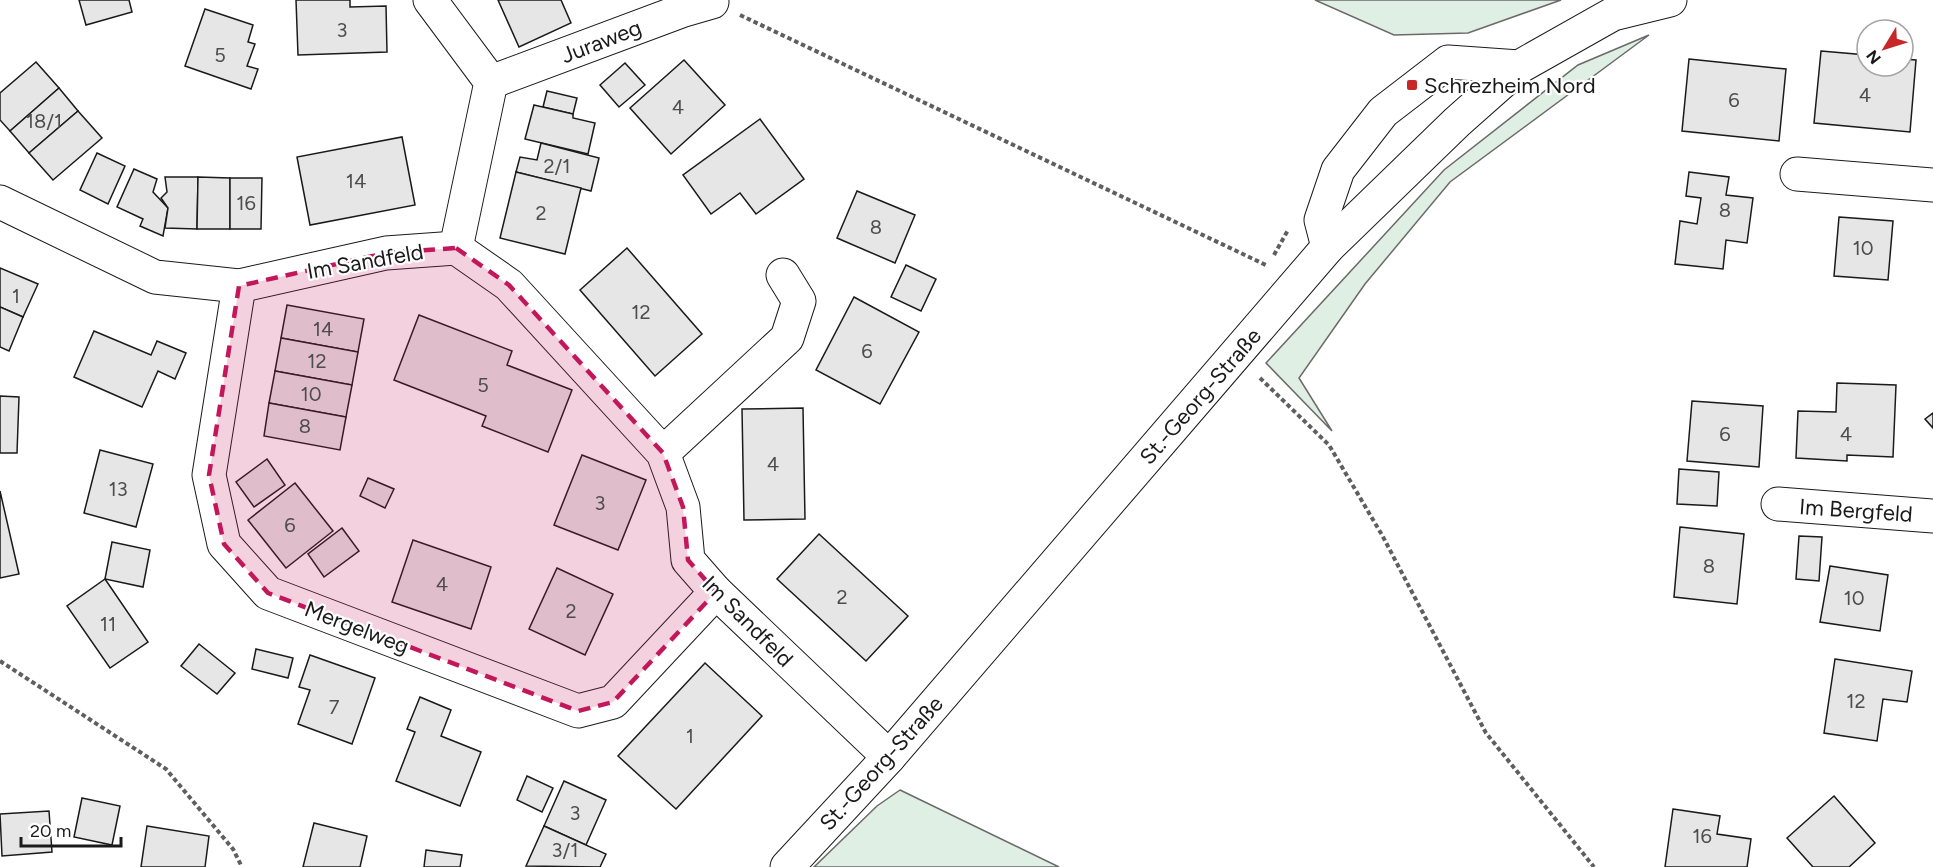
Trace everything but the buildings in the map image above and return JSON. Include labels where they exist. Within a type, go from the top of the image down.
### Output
[{"type":"street","points":[[430,0],[490,82],[456,248]]},
{"type":"street","name":"St.-Georg-Straße","points":[[787,867],[889,757],[1328,248],[1457,123],[1519,67],[1613,14],[1670,0]]},
{"type":"street","name":"Juraweg","points":[[490,82],[681,11],[712,2]]},
{"type":"street","points":[[1328,248],[1321,220],[1338,170],[1383,112],[1448,62],[1519,67]]},
{"type":"street","points":[[1797,174],[1933,185]]},
{"type":"street","name":"Im Sandfeld","points":[[0,202],[155,277],[239,286],[386,253],[456,248],[509,285],[663,453],[682,507],[688,560],[716,592],[889,757]]},
{"type":"street","points":[[663,453],[787,338],[799,301],[783,275]]},
{"type":"street","name":"Mergelweg","points":[[239,286],[209,475],[224,544],[268,593],[578,711],[613,702],[716,592]]},
{"type":"street","name":"Im Bergfeld","points":[[1778,504],[1933,516]]},
{"type":"path","points":[[712,2],[1298,281]]},
{"type":"path","points":[[1236,354],[1329,445],[1382,535],[1486,733],[1594,867]]},
{"type":"path","points":[[0,661],[166,769],[233,849],[242,867]]},
{"type":"highlighted area","points":[[456,248],[509,285],[663,453],[683,507],[688,560],[716,592],[613,702],[578,711],[268,593],[224,544],[209,475],[239,286],[386,253]]},
{"type":"green space","points":[[1315,0],[1561,0],[1468,33],[1394,35]]},
{"type":"green space","points":[[1649,35],[1450,182],[1365,284],[1299,378],[1332,431],[1266,363],[1444,170],[1578,65]]},
{"type":"green space","points":[[900,790],[1059,867],[814,867],[877,806]]},
{"type":"place","name":"Schrezheim Nord","points":[[1412,85]]}]
